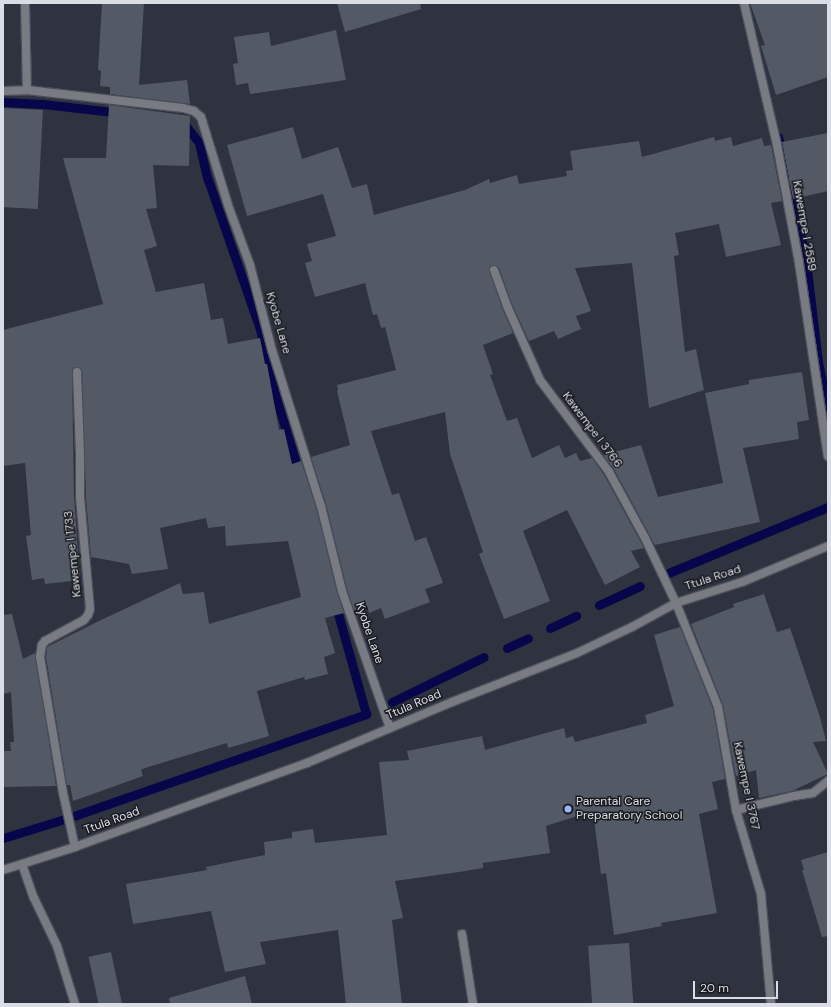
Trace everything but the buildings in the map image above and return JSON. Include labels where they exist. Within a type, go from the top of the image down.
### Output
[{"type":"street","points":[[25,3],[26,90]]},
{"type":"street","name":"Kawempe I 2589","points":[[744,3],[777,145],[800,263],[828,456]]},
{"type":"street","name":"Kyobe Lane","points":[[3,91],[26,90],[183,108],[194,111],[201,116],[228,205],[250,265],[272,350],[321,506],[342,591],[390,728]]},
{"type":"street","name":"Kawempe I 3766","points":[[494,270],[507,306],[540,380],[609,472],[645,538],[676,603]]},
{"type":"street","name":"Kawempe I 1733","points":[[75,847],[63,793],[40,656],[42,645],[45,641],[84,620],[90,609],[80,497],[80,453],[76,372]]},
{"type":"street","name":"Ttula Road","points":[[3,870],[75,847],[307,763],[577,653],[632,627],[676,603],[742,582],[828,546]]},
{"type":"street","name":"Kawempe I 3767","points":[[676,603],[718,707],[736,810],[762,894],[771,1004]]},
{"type":"street","points":[[736,810],[813,793],[828,781]]},
{"type":"street","points":[[22,864],[34,898],[58,946],[75,1004]]},
{"type":"street","points":[[462,934],[473,1004]]},
{"type":"waterway","points":[[3,102],[43,104],[121,113]]},
{"type":"waterway","points":[[182,121],[199,143],[207,177],[260,329],[274,391],[299,473]]},
{"type":"waterway","points":[[778,137],[789,173]]},
{"type":"waterway","points":[[792,187],[806,261],[818,362],[828,409]]},
{"type":"waterway","points":[[666,574],[828,507]]},
{"type":"waterway","points":[[599,605],[640,586]]},
{"type":"waterway","points":[[3,838],[68,818],[366,714],[335,603]]},
{"type":"waterway","points":[[550,628],[576,616]]},
{"type":"waterway","points":[[507,648],[528,638]]},
{"type":"waterway","points":[[392,702],[484,657]]},
{"type":"place","name":"Parental Care Preparatory School","points":[[568,809]]}]
